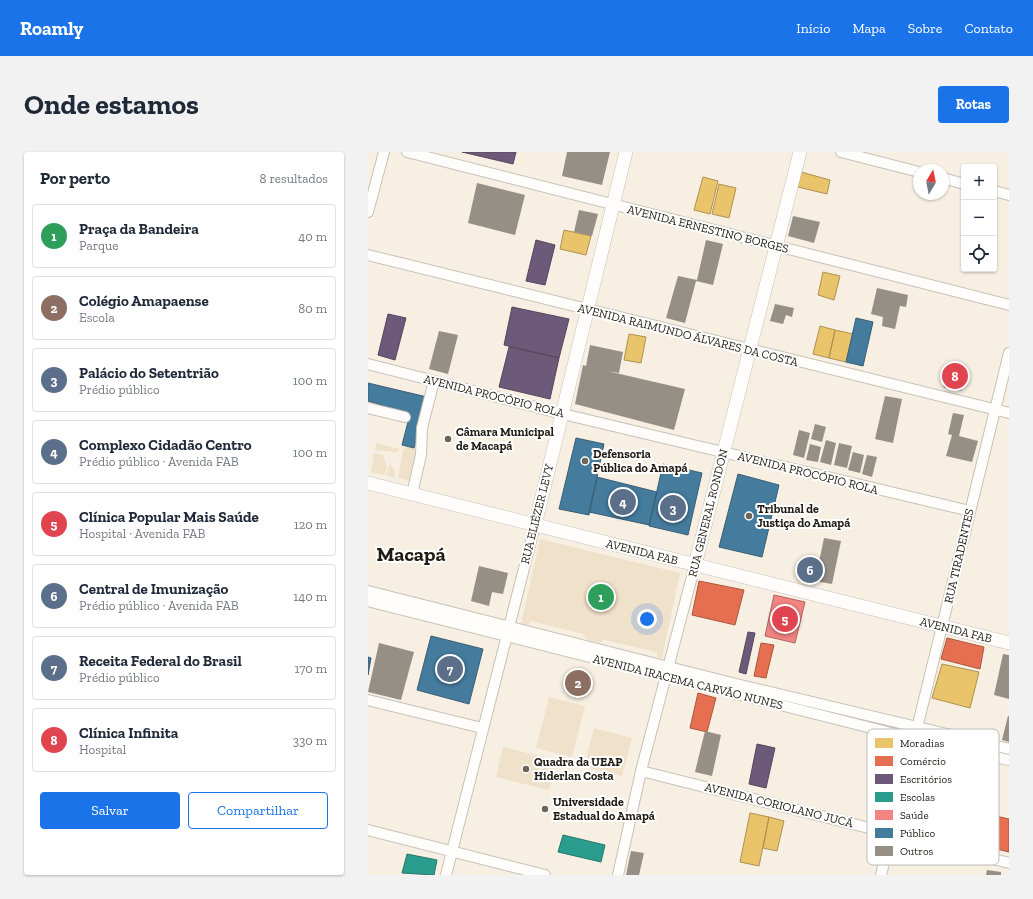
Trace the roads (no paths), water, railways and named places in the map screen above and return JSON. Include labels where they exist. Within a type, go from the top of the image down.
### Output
[{"type":"main road","name":"RUA ELIÉZER LEVY","points":[[535,525],[626,152]]},
{"type":"main road","name":"RUA GENERAL RONDON","points":[[695,565],[800,152]]},
{"type":"main road","name":"AVENIDA FAB","points":[[368,483],[1009,643]]},
{"type":"street","points":[[368,212],[384,152]]},
{"type":"street","name":"AVENIDA ERNESTINO BORGES","points":[[407,152],[1009,305]]},
{"type":"street","points":[[841,152],[913,170]]},
{"type":"street","points":[[949,180],[961,183]]},
{"type":"street","points":[[997,192],[1009,195]]},
{"type":"street","name":"AVENIDA RAIMUNDO ÁLVARES DA COSTA","points":[[368,255],[1009,413]]},
{"type":"street","name":"RUA TIRADENTES","points":[[918,727],[1009,353]]},
{"type":"street","name":"AVENIDA PROCÓPIO ROLA","points":[[368,364],[563,414],[970,512]]},
{"type":"street","points":[[412,494],[421,456],[422,428],[434,381]]},
{"type":"street","points":[[368,408],[405,417]]},
{"type":"street","name":"RUA ELIÉZER LEVY","points":[[446,875],[482,728],[535,525]]},
{"type":"street","name":"RUA GENERAL RONDON","points":[[618,875],[641,771],[695,565]]},
{"type":"street","name":"AVENIDA IRACEMA CARVÃO NUNES","points":[[368,591],[508,632]]},
{"type":"street","name":"AVENIDA IRACEMA CARVÃO NUNES","points":[[368,600],[600,654],[669,666],[735,689],[878,729]]},
{"type":"street","name":"AVENIDA IRACEMA CARVÃO NUNES","points":[[600,654],[667,676],[926,729]]},
{"type":"street","points":[[368,700],[482,728]]},
{"type":"street","name":"AVENIDA IRACEMA CARVÃO NUNES","points":[[999,747],[1009,749]]},
{"type":"street","name":"AVENIDA IRACEMA CARVÃO NUNES","points":[[999,758],[1009,760]]},
{"type":"street","name":"AVENIDA CORIOLANO JUCÁ","points":[[641,771],[867,827]]},
{"type":"street","points":[[368,830],[545,875]]},
{"type":"street","name":"AVENIDA CORIOLANO JUCÁ","points":[[999,860],[1009,863]]},
{"type":"street","name":"RUA TIRADENTES","points":[[881,875],[883,865]]},
{"type":"place","name":"Clínica Infinita","points":[[955,376]]},
{"type":"place","name":"Câmara Municipal de Macapá","points":[[448,439]]},
{"type":"place","name":"Defensoria Pública do Amapá","points":[[585,461]]},
{"type":"place","name":"Complexo Cidadão Centro","points":[[623,502]]},
{"type":"place","name":"Palácio do Setentrião","points":[[673,508]]},
{"type":"place","name":"Tribunal de Justiça do Amapá","points":[[749,516]]},
{"type":"place","name":"Central de Imunização","points":[[810,570]]},
{"type":"place","name":"Praça da Bandeira","points":[[601,597]]},
{"type":"place","name":"Clínica Popular Mais Saúde","points":[[785,619]]},
{"type":"place","name":"Receita Federal do Brasil","points":[[450,669]]},
{"type":"place","name":"Colégio Amapaense","points":[[578,683]]},
{"type":"place","name":"Quadra da UEAP Hiderlan Costa","points":[[526,769]]},
{"type":"place","name":"Universidade Estadual do Amapá","points":[[545,809]]},
{"type":"district","name":"Macapá","points":[[411,554]]}]
